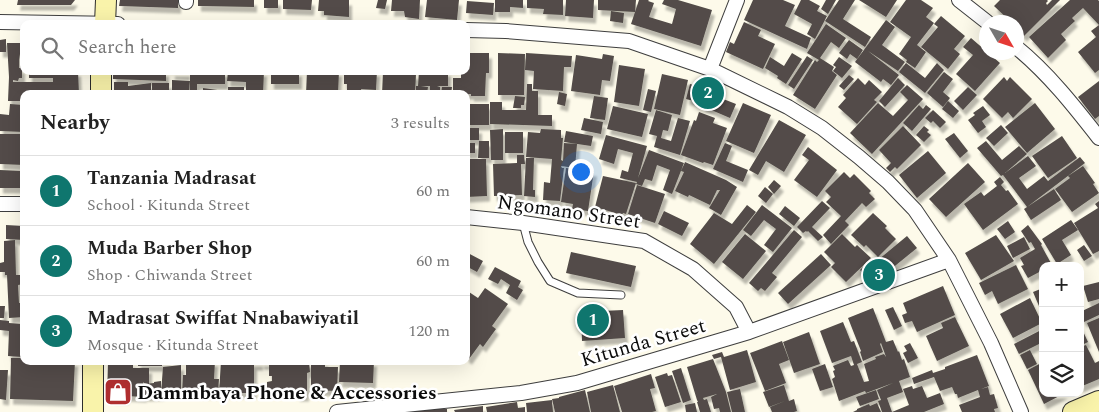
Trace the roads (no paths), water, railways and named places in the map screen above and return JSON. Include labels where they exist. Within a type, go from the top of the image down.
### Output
[{"type":"street","points":[[105,20],[106,0]]},
{"type":"street","points":[[710,69],[737,0]]},
{"type":"street","points":[[959,0],[979,16]]},
{"type":"street","points":[[0,22],[20,22]]},
{"type":"street","points":[[470,30],[506,31],[629,41],[710,69],[788,107],[822,128],[888,182],[915,210],[949,260],[991,343],[1021,412]]},
{"type":"street","points":[[1024,54],[1067,99],[1099,138]]},
{"type":"street","points":[[101,75],[101,90]]},
{"type":"street","points":[[0,204],[20,204]]},
{"type":"street","name":"Ngomano Street","points":[[470,217],[523,223],[644,242],[693,269],[736,308],[749,332]]},
{"type":"street","name":"Kitunda Street","points":[[337,412],[521,393],[577,383],[749,332],[949,260]]},
{"type":"street","points":[[93,365],[93,412]]},
{"type":"street","points":[[1073,412],[1099,401]]},
{"type":"lane","points":[[523,223],[528,242],[550,281],[578,293],[622,295]]},
{"type":"place","name":"Muda Barber Shop","points":[[708,93]]},
{"type":"place","name":"Madrasat Swiffat Nnabawiyatil","points":[[879,275]]},
{"type":"place","name":"Tanzania Madrasat","points":[[593,320]]},
{"type":"place","name":"Dammbaya Phone & Accessories","points":[[118,392]]}]
